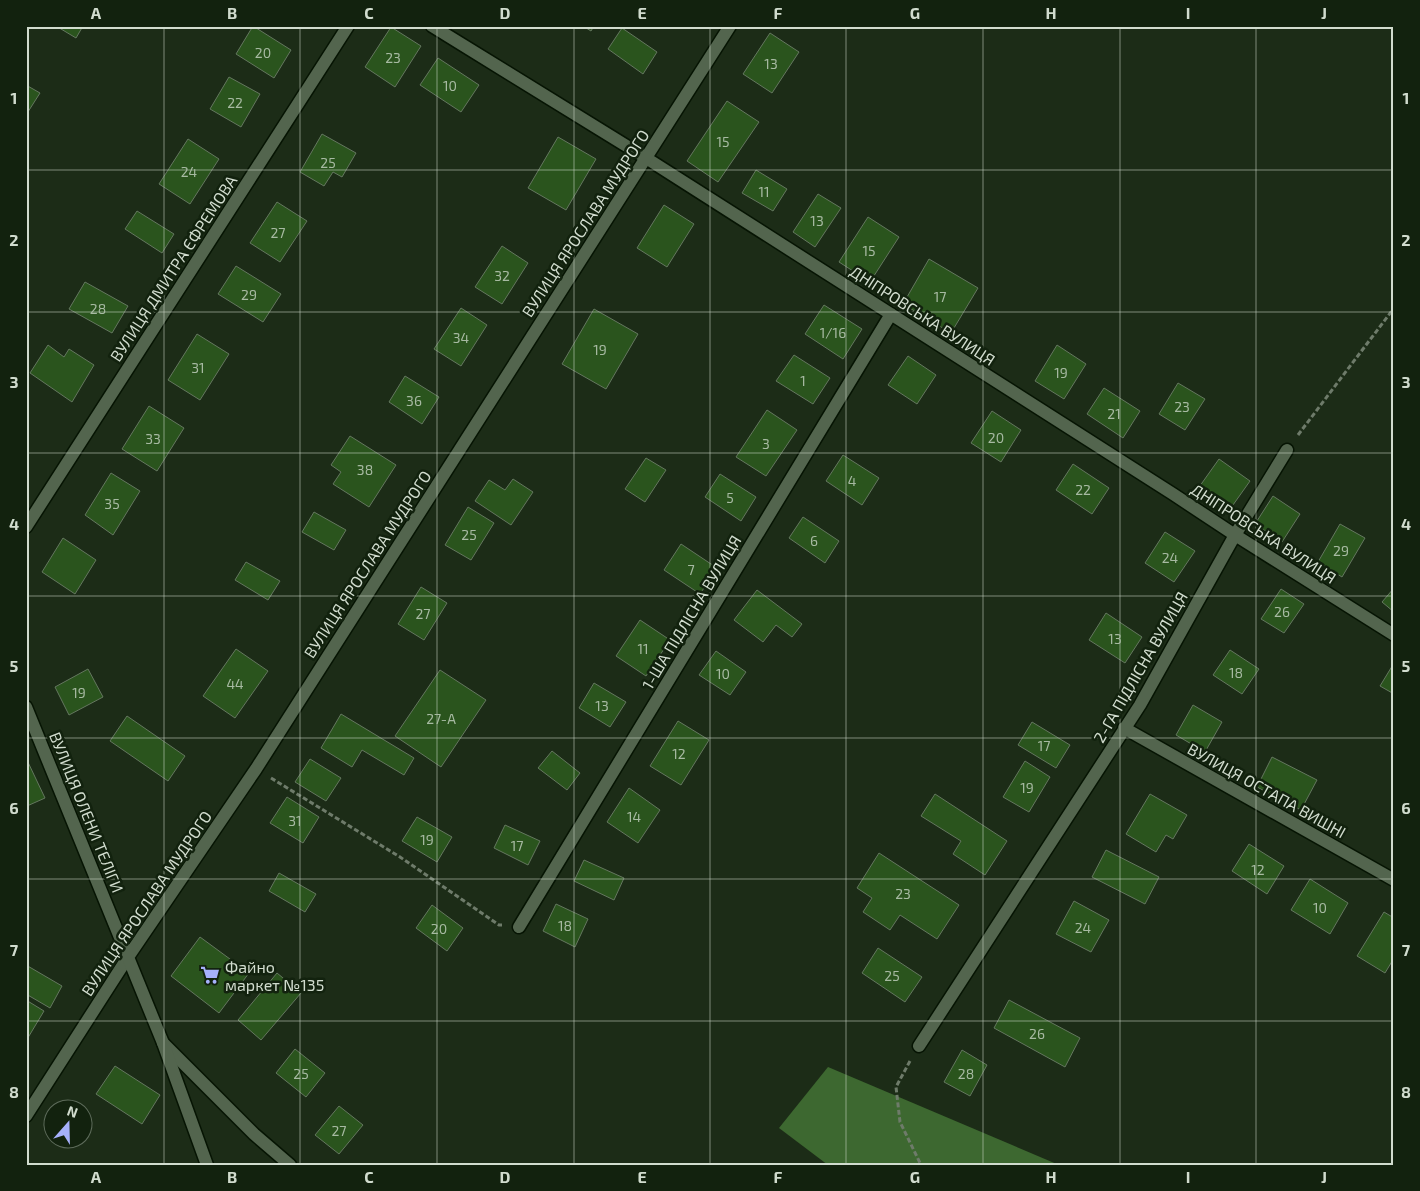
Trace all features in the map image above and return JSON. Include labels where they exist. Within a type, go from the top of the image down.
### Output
[{"type":"street","name":"ВУЛИЦЯ ДМИТРА ЄФРЕМОВА","points":[[26,527],[348,26]]},
{"type":"street","name":"ДНІПРОВСЬКА ВУЛИЦЯ","points":[[432,26],[646,158],[1394,635]]},
{"type":"street","name":"ВУЛИЦЯ ЯРОСЛАВА МУДРОГО","points":[[26,1116],[128,958],[256,769],[730,26]]},
{"type":"street","name":"1-ША ПІДЛІСНА ВУЛИЦЯ","points":[[519,927],[892,314]]},
{"type":"street","name":"2-ГА ПІДЛІСНА ВУЛИЦЯ","points":[[919,1046],[1140,705],[1235,535],[1287,450]]},
{"type":"street","name":"ВУЛИЦЯ ОЛЕНИ ТЕЛІГИ","points":[[26,707],[163,1044],[207,1165]]},
{"type":"street","name":"ВУЛИЦЯ ОСТАПА ВИШНІ","points":[[1124,728],[1394,880]]},
{"type":"street","points":[[163,1044],[254,1134],[290,1165]]},
{"type":"path","points":[[1287,450],[1394,308]]},
{"type":"path","points":[[256,769],[400,857],[498,925],[519,927]]},
{"type":"path","points":[[919,1046],[896,1087],[900,1122],[921,1165]]},
{"type":"green space","points":[[828,1067],[1059,1165],[828,1165],[779,1128]]},
{"type":"building","points":[[56,26],[83,26],[76,38]]},
{"type":"building","points":[[253,26],[291,50],[274,78],[236,54]]},
{"type":"building","points":[[583,26],[594,26],[591,31]]},
{"type":"building","points":[[391,27],[421,46],[395,87],[365,67]]},
{"type":"building","points":[[622,28],[657,52],[643,74],[608,49]]},
{"type":"building","points":[[770,33],[799,52],[772,93],[743,74]]},
{"type":"building","points":[[438,58],[479,85],[461,112],[420,85]]},
{"type":"building","points":[[229,77],[260,94],[241,127],[210,109]]},
{"type":"building","points":[[26,85],[40,93],[26,115]]},
{"type":"building","points":[[727,101],[759,122],[718,182],[687,161]]},
{"type":"building","points":[[322,134],[356,153],[342,177],[333,172],[324,186],[300,172]]},
{"type":"building","points":[[558,137],[596,159],[566,210],[528,188]]},
{"type":"building","points":[[188,139],[219,159],[190,204],[159,184]]},
{"type":"building","points":[[756,170],[787,189],[773,211],[742,193]]},
{"type":"building","points":[[818,194],[841,208],[815,247],[793,232]]},
{"type":"building","points":[[277,202],[307,221],[280,262],[250,243]]},
{"type":"building","points":[[664,205],[694,224],[667,267],[637,248]]},
{"type":"building","points":[[137,211],[174,234],[162,253],[125,229]]},
{"type":"building","points":[[868,217],[899,237],[870,282],[839,262]]},
{"type":"building","points":[[502,246],[528,263],[502,304],[475,287]]},
{"type":"building","points":[[929,259],[978,288],[951,333],[903,304]]},
{"type":"building","points":[[236,266],[281,294],[263,322],[218,294]]},
{"type":"building","points":[[85,282],[128,306],[112,333],[69,309]]},
{"type":"building","points":[[824,305],[862,329],[843,359],[805,334]]},
{"type":"building","points":[[461,308],[487,325],[461,366],[434,349]]},
{"type":"building","points":[[594,309],[638,334],[606,389],[562,364]]},
{"type":"building","points":[[197,334],[229,354],[200,400],[168,380]]},
{"type":"building","points":[[48,345],[64,357],[69,349],[94,365],[72,402],[30,373]]},
{"type":"building","points":[[1057,345],[1086,364],[1064,399],[1035,381]]},
{"type":"building","points":[[794,355],[830,378],[813,404],[776,381]]},
{"type":"building","points":[[908,356],[936,375],[917,404],[888,385]]},
{"type":"building","points":[[405,376],[439,397],[422,424],[389,402]]},
{"type":"building","points":[[1178,383],[1205,399],[1185,430],[1159,414]]},
{"type":"building","points":[[1104,388],[1140,411],[1123,438],[1087,414]]},
{"type":"building","points":[[149,406],[184,428],[157,471],[122,449]]},
{"type":"building","points":[[767,410],[797,430],[766,476],[736,457]]},
{"type":"building","points":[[992,411],[1021,430],[1001,462],[971,443]]},
{"type":"building","points":[[350,436],[396,465],[369,507],[333,484],[341,472],[331,465]]},
{"type":"building","points":[[843,455],[879,478],[862,505],[826,481]]},
{"type":"building","points":[[646,458],[666,470],[645,502],[625,489]]},
{"type":"building","points":[[1219,459],[1250,481],[1228,512],[1197,490]]},
{"type":"building","points":[[1073,464],[1109,488],[1092,514],[1056,490]]},
{"type":"building","points":[[111,473],[140,491],[113,535],[85,515]]},
{"type":"building","points":[[720,474],[756,497],[741,521],[705,497]]},
{"type":"building","points":[[513,479],[533,492],[511,525],[475,501],[489,480],[505,490]]},
{"type":"building","points":[[1273,496],[1300,514],[1282,542],[1255,524]]},
{"type":"building","points":[[468,507],[494,523],[471,560],[445,545]]},
{"type":"building","points":[[314,512],[346,530],[334,550],[302,532]]},
{"type":"building","points":[[803,517],[839,541],[825,563],[789,538]]},
{"type":"building","points":[[1340,524],[1365,538],[1342,577],[1318,562]]},
{"type":"building","points":[[1165,532],[1195,551],[1174,582],[1145,563]]},
{"type":"building","points":[[63,538],[96,560],[75,594],[42,572]]},
{"type":"building","points":[[681,544],[717,568],[700,594],[664,570]]},
{"type":"building","points":[[246,562],[280,581],[268,600],[235,580]]},
{"type":"building","points":[[421,587],[447,603],[424,640],[398,624]]},
{"type":"building","points":[[1394,588],[1394,612],[1382,602]]},
{"type":"building","points":[[1281,589],[1304,604],[1284,633],[1261,619]]},
{"type":"building","points":[[757,590],[802,624],[792,637],[776,625],[763,642],[734,620]]},
{"type":"building","points":[[1106,613],[1142,637],[1125,663],[1089,640]]},
{"type":"building","points":[[640,620],[670,640],[646,676],[616,656]]},
{"type":"building","points":[[236,649],[268,671],[235,718],[203,696]]},
{"type":"building","points":[[1230,650],[1259,669],[1242,694],[1213,675]]},
{"type":"building","points":[[716,651],[746,672],[730,695],[699,675]]},
{"type":"building","points":[[1394,663],[1394,694],[1380,686]]},
{"type":"building","points":[[88,669],[103,697],[69,715],[55,687]]},
{"type":"building","points":[[440,670],[486,700],[441,767],[395,736]]},
{"type":"building","points":[[594,683],[626,702],[610,727],[579,708]]},
{"type":"building","points":[[1193,705],[1222,722],[1205,752],[1176,735]]},
{"type":"building","points":[[341,714],[414,758],[404,775],[362,750],[352,767],[321,748]]},
{"type":"building","points":[[127,716],[185,756],[168,781],[110,741]]},
{"type":"building","points":[[678,721],[709,740],[681,785],[650,766]]},
{"type":"building","points":[[1032,722],[1070,745],[1056,768],[1018,745]]},
{"type":"building","points":[[552,751],[580,773],[567,790],[538,768]]},
{"type":"building","points":[[1272,757],[1317,780],[1301,810],[1257,787]]},
{"type":"building","points":[[26,758],[45,798],[27,806],[26,806]]},
{"type":"building","points":[[310,759],[341,778],[326,801],[295,782]]},
{"type":"building","points":[[1025,761],[1050,777],[1029,812],[1003,797]]},
{"type":"building","points":[[629,788],[660,810],[638,843],[607,822]]},
{"type":"building","points":[[935,794],[1007,841],[985,875],[953,854],[961,841],[921,816]]},
{"type":"building","points":[[1150,794],[1187,815],[1173,839],[1166,835],[1156,852],[1126,834]]},
{"type":"building","points":[[287,797],[319,817],[303,843],[270,823]]},
{"type":"building","points":[[417,817],[452,837],[437,862],[402,841]]},
{"type":"building","points":[[505,825],[540,841],[528,865],[494,848]]},
{"type":"building","points":[[1249,844],[1284,866],[1267,894],[1232,871]]},
{"type":"building","points":[[1106,850],[1159,877],[1145,904],[1092,877]]},
{"type":"building","points":[[879,853],[959,905],[937,939],[900,915],[890,930],[863,912],[872,898],[857,888]]},
{"type":"building","points":[[584,860],[624,878],[614,900],[574,881]]},
{"type":"building","points":[[279,873],[316,894],[305,912],[269,891]]},
{"type":"building","points":[[1310,879],[1348,903],[1330,934],[1291,910]]},
{"type":"building","points":[[1074,901],[1109,920],[1091,952],[1056,934]]},
{"type":"building","points":[[556,904],[588,919],[575,947],[543,931]]},
{"type":"building","points":[[432,905],[463,928],[447,951],[416,928]]},
{"type":"building","points":[[1384,912],[1394,918],[1394,958],[1385,973],[1357,956]]},
{"type":"building","name":"Файно маркет №135","points":[[200,937],[249,973],[219,1013],[171,976]]},
{"type":"building","points":[[878,948],[922,977],[905,1002],[862,973]]},
{"type":"building","points":[[26,965],[62,986],[50,1008],[26,994]]},
{"type":"building","points":[[277,973],[301,993],[261,1040],[238,1020]]},
{"type":"building","points":[[26,1000],[44,1011],[26,1041]]},
{"type":"building","points":[[1009,1000],[1080,1038],[1065,1067],[994,1028]]},
{"type":"building","points":[[295,1049],[325,1073],[306,1097],[276,1073]]},
{"type":"building","points":[[962,1050],[987,1065],[970,1096],[944,1082]]},
{"type":"building","points":[[115,1066],[160,1095],[142,1124],[96,1094]]},
{"type":"building","points":[[339,1106],[363,1125],[339,1154],[315,1135]]},
{"type":"place","name":"Файно маркет №135","points":[[210,975]]}]
